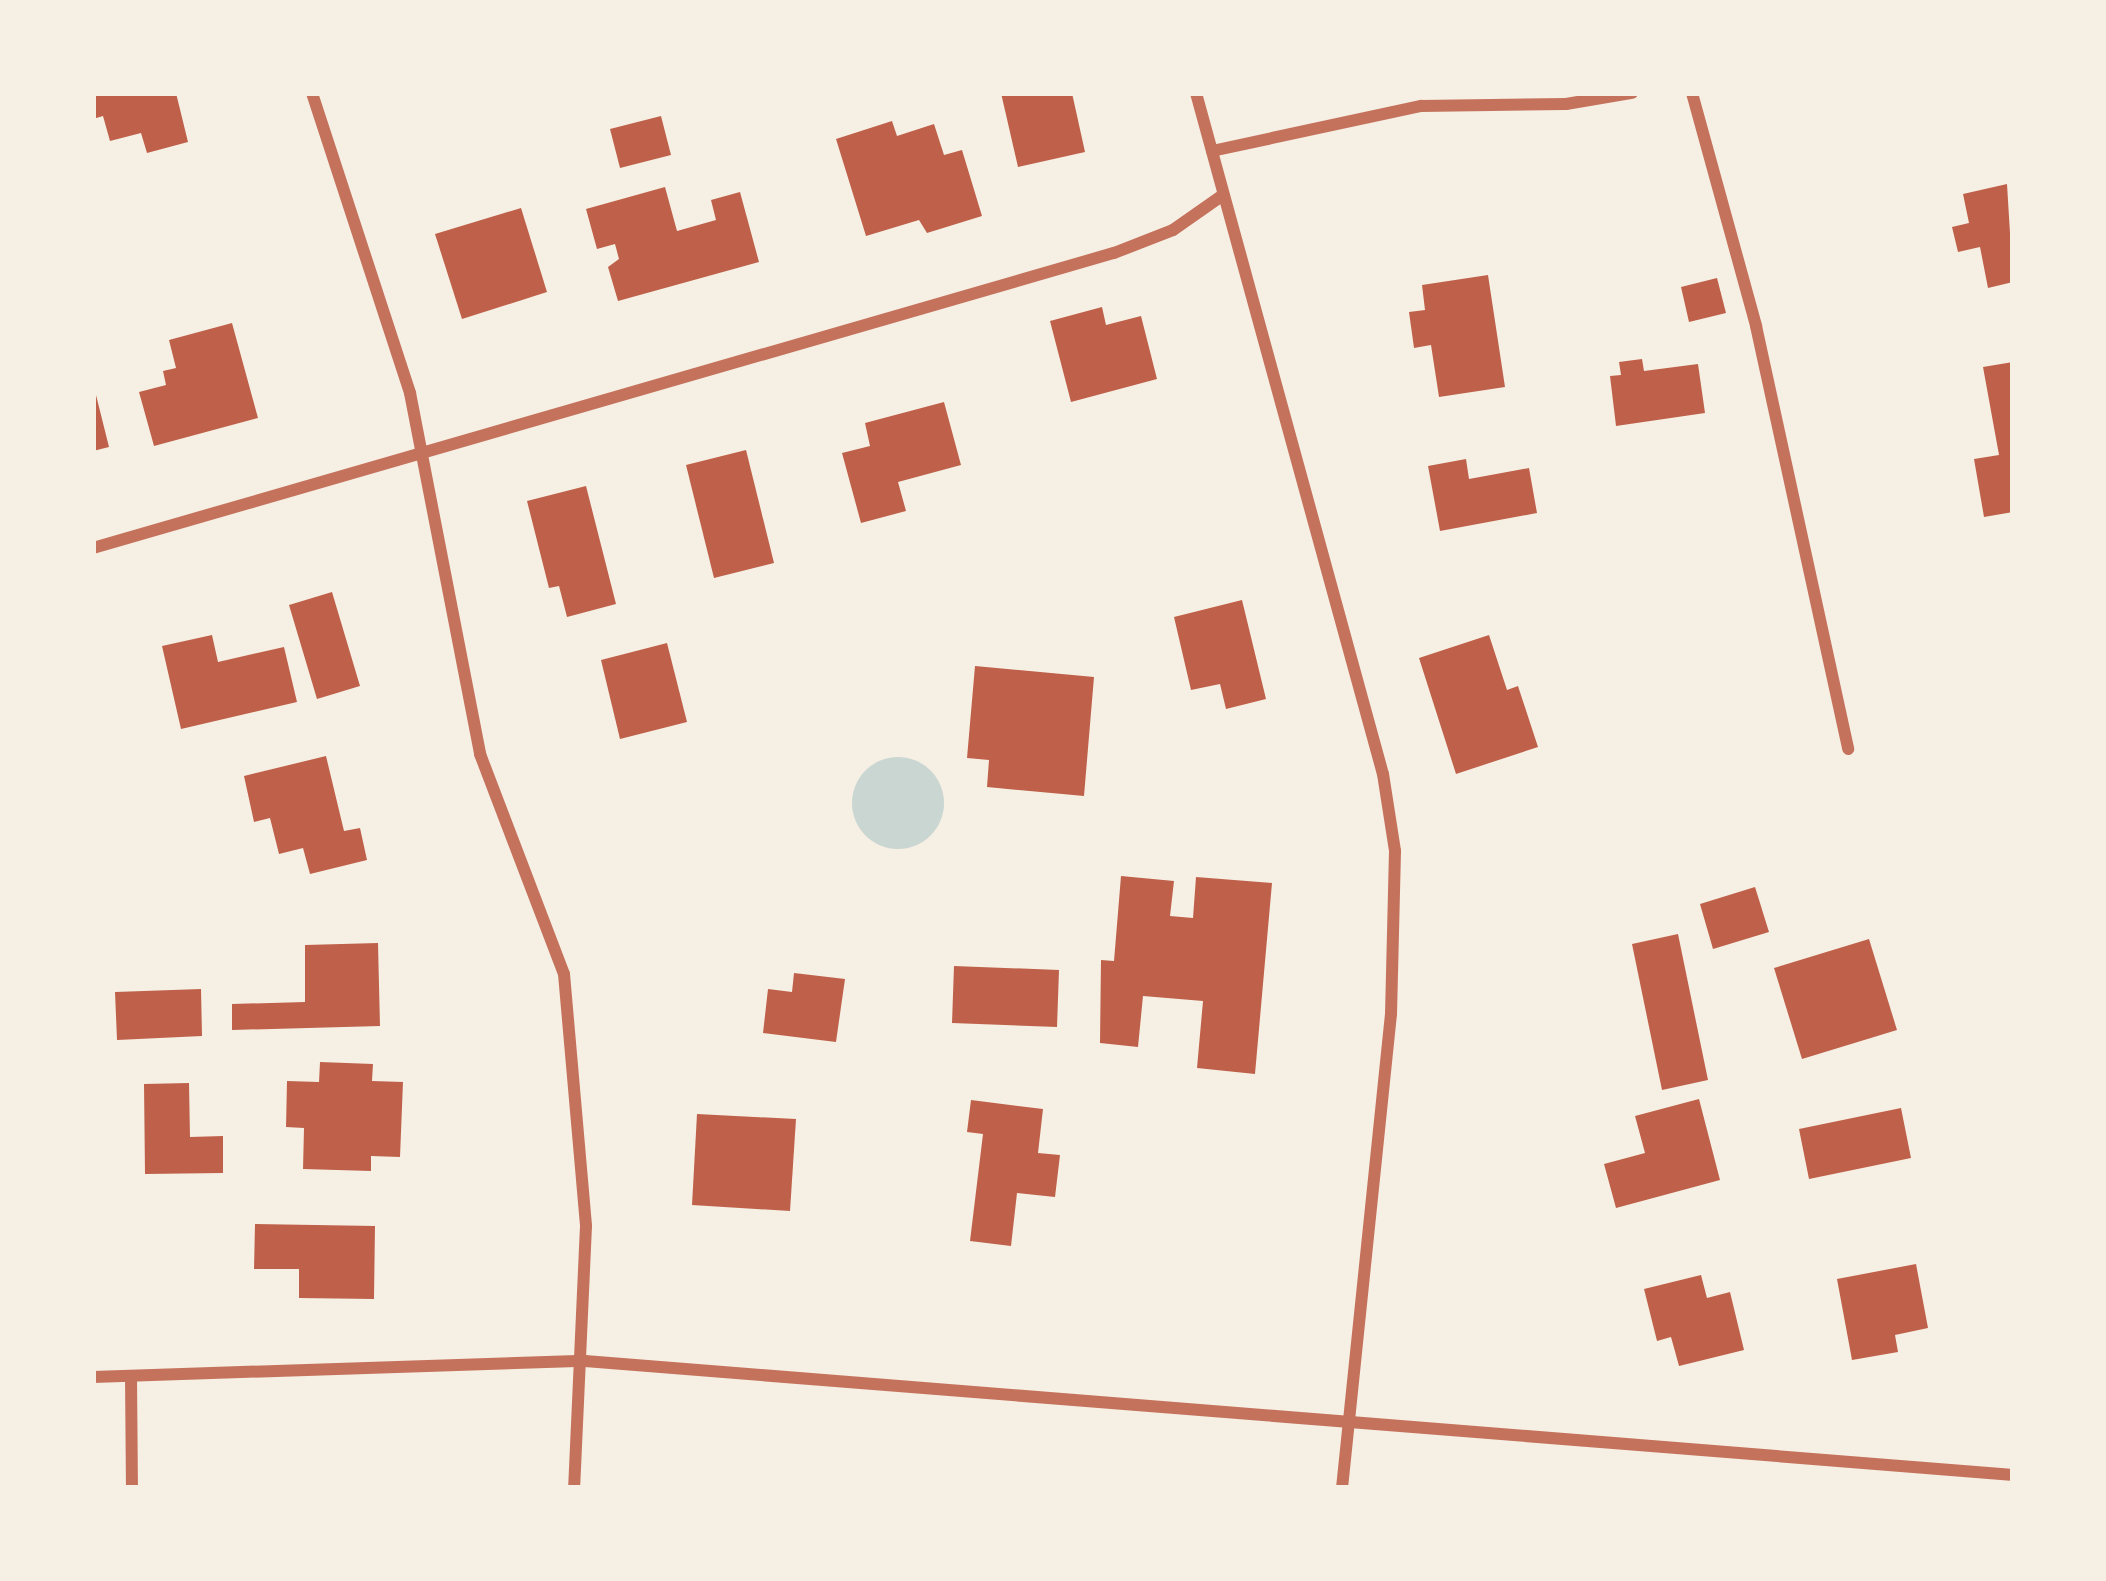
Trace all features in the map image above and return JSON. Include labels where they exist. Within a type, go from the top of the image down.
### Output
[{"type":"street","points":[[312,93],[410,393],[480,754],[564,974],[586,1226],[585,1361],[574,1488]]},
{"type":"street","points":[[1196,93],[1383,774],[1395,851],[1391,1014],[1342,1488]]},
{"type":"street","points":[[1212,151],[1421,106],[1566,104],[1632,93]]},
{"type":"street","points":[[1692,93],[1756,326],[1848,748]]},
{"type":"street","points":[[93,548],[423,457],[1114,253],[1173,230],[1223,195]]},
{"type":"street","points":[[93,1377],[585,1361],[2013,1475]]},
{"type":"street","points":[[131,1377],[132,1488]]},
{"type":"shaded area","points":[[898,757],[930,771],[944,803],[930,835],[898,849],[866,835],[852,803],[866,771]]},
{"type":"building","points":[[93,93],[176,93],[188,142],[147,153],[141,133],[110,141],[103,116],[93,119]]},
{"type":"building","points":[[1001,93],[1072,93],[1085,152],[1018,167]]},
{"type":"building","points":[[661,116],[671,155],[620,168],[610,129]]},
{"type":"building","points":[[892,121],[897,136],[934,124],[944,155],[962,150],[982,216],[927,233],[919,220],[866,236],[836,139]]},
{"type":"building","points":[[2007,184],[2013,282],[1988,288],[1980,247],[1958,252],[1952,227],[1969,223],[1963,194]]},
{"type":"building","points":[[665,187],[677,231],[716,220],[711,200],[740,192],[759,262],[618,301],[608,267],[619,259],[615,244],[597,249],[586,209]]},
{"type":"building","points":[[521,208],[547,292],[462,319],[435,234]]},
{"type":"building","points":[[1488,275],[1505,387],[1439,397],[1431,345],[1414,348],[1409,312],[1425,310],[1422,285]]},
{"type":"building","points":[[1717,278],[1726,313],[1689,322],[1681,287]]},
{"type":"building","points":[[1102,307],[1106,325],[1141,316],[1157,379],[1071,402],[1050,321]]},
{"type":"building","points":[[232,323],[258,418],[154,446],[139,392],[166,385],[163,371],[176,368],[169,340]]},
{"type":"building","points":[[1642,359],[1644,371],[1698,364],[1705,413],[1616,426],[1610,376],[1621,375],[1619,362]]},
{"type":"building","points":[[2013,362],[2013,512],[1984,517],[1974,459],[1999,455],[1983,367]]},
{"type":"building","points":[[93,383],[109,447],[93,451]]},
{"type":"building","points":[[944,402],[961,465],[898,482],[906,511],[861,523],[842,453],[870,446],[865,423]]},
{"type":"building","points":[[746,450],[774,563],[714,578],[686,465]]},
{"type":"building","points":[[1466,459],[1469,479],[1529,468],[1537,513],[1440,531],[1428,466]]},
{"type":"building","points":[[586,486],[616,604],[567,617],[559,586],[549,588],[527,501]]},
{"type":"building","points":[[332,592],[360,686],[317,699],[289,605]]},
{"type":"building","points":[[1242,600],[1266,699],[1226,709],[1220,684],[1191,690],[1174,617]]},
{"type":"building","points":[[212,635],[218,662],[284,647],[297,702],[181,729],[162,646]]},
{"type":"building","points":[[1489,635],[1507,690],[1518,686],[1538,747],[1456,774],[1419,658]]},
{"type":"building","points":[[667,643],[687,722],[620,739],[601,660]]},
{"type":"building","points":[[975,666],[1094,677],[1084,796],[987,787],[989,760],[967,758]]},
{"type":"building","points":[[326,756],[344,831],[360,828],[367,860],[310,874],[303,848],[279,854],[270,818],[254,822],[244,776]]},
{"type":"building","points":[[1121,876],[1174,881],[1170,916],[1193,918],[1196,877],[1272,883],[1255,1074],[1197,1068],[1203,1001],[1143,996],[1138,1047],[1100,1043],[1101,960],[1114,961]]},
{"type":"building","points":[[1755,887],[1769,932],[1713,949],[1700,904]]},
{"type":"building","points":[[1678,934],[1708,1080],[1662,1090],[1632,944]]},
{"type":"building","points":[[1869,939],[1897,1030],[1802,1059],[1774,968]]},
{"type":"building","points":[[378,943],[380,1026],[232,1030],[232,1004],[305,1002],[305,945]]},
{"type":"building","points":[[954,966],[1059,970],[1057,1027],[952,1023]]},
{"type":"building","points":[[794,973],[845,979],[836,1042],[763,1033],[768,989],[792,992]]},
{"type":"building","points":[[201,989],[202,1036],[117,1040],[115,992]]},
{"type":"building","points":[[320,1062],[373,1064],[372,1081],[403,1082],[400,1157],[371,1156],[371,1171],[303,1169],[304,1128],[286,1127],[287,1081],[319,1082]]},
{"type":"building","points":[[189,1083],[190,1137],[223,1136],[223,1173],[145,1174],[144,1084]]},
{"type":"building","points":[[1699,1099],[1720,1180],[1616,1208],[1604,1164],[1645,1153],[1635,1116]]},
{"type":"building","points":[[971,1100],[1043,1109],[1038,1153],[1060,1155],[1055,1197],[1017,1193],[1011,1246],[970,1241],[983,1134],[967,1132]]},
{"type":"building","points":[[1901,1108],[1911,1158],[1809,1179],[1799,1129]]},
{"type":"building","points":[[697,1114],[796,1119],[790,1211],[692,1205]]},
{"type":"building","points":[[255,1224],[375,1226],[374,1299],[299,1298],[299,1269],[254,1269]]},
{"type":"building","points":[[1916,1264],[1928,1328],[1895,1335],[1898,1352],[1852,1360],[1837,1279]]},
{"type":"building","points":[[1701,1275],[1707,1298],[1730,1292],[1744,1350],[1679,1366],[1671,1337],[1657,1341],[1644,1289]]}]
